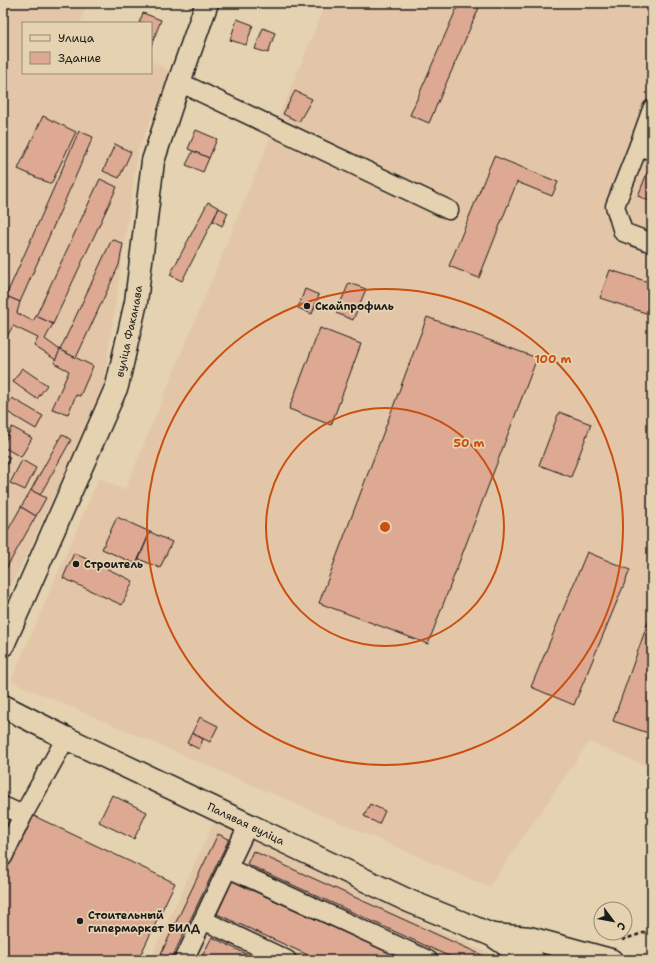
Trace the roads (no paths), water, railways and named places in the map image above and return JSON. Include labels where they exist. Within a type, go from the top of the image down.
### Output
[{"type":"main road","name":"вуліца Факанава","points":[[3,645],[117,386],[136,302],[153,161],[207,3]]},
{"type":"main road","name":"Палявая вуліца","points":[[3,706],[66,738],[409,901],[492,935],[524,957],[533,960]]},
{"type":"main road","name":"Палявая вуліца","points":[[492,935],[530,938],[611,960]]},
{"type":"lane","points":[[179,82],[450,210]]},
{"type":"lane","points":[[652,109],[645,148],[615,206],[623,232],[652,243]]},
{"type":"lane","points":[[3,857],[23,815],[66,738]]},
{"type":"lane","points":[[3,806],[23,815]]},
{"type":"lane","points":[[184,960],[248,825]]},
{"type":"lane","points":[[228,868],[428,960]]},
{"type":"lane","points":[[203,920],[287,960]]},
{"type":"place","name":"Скайпрофиль","points":[[307,306]]},
{"type":"place","name":"Строитель","points":[[76,564]]},
{"type":"place","name":"Стоительный гипермаркет БИЛД","points":[[80,921]]}]
